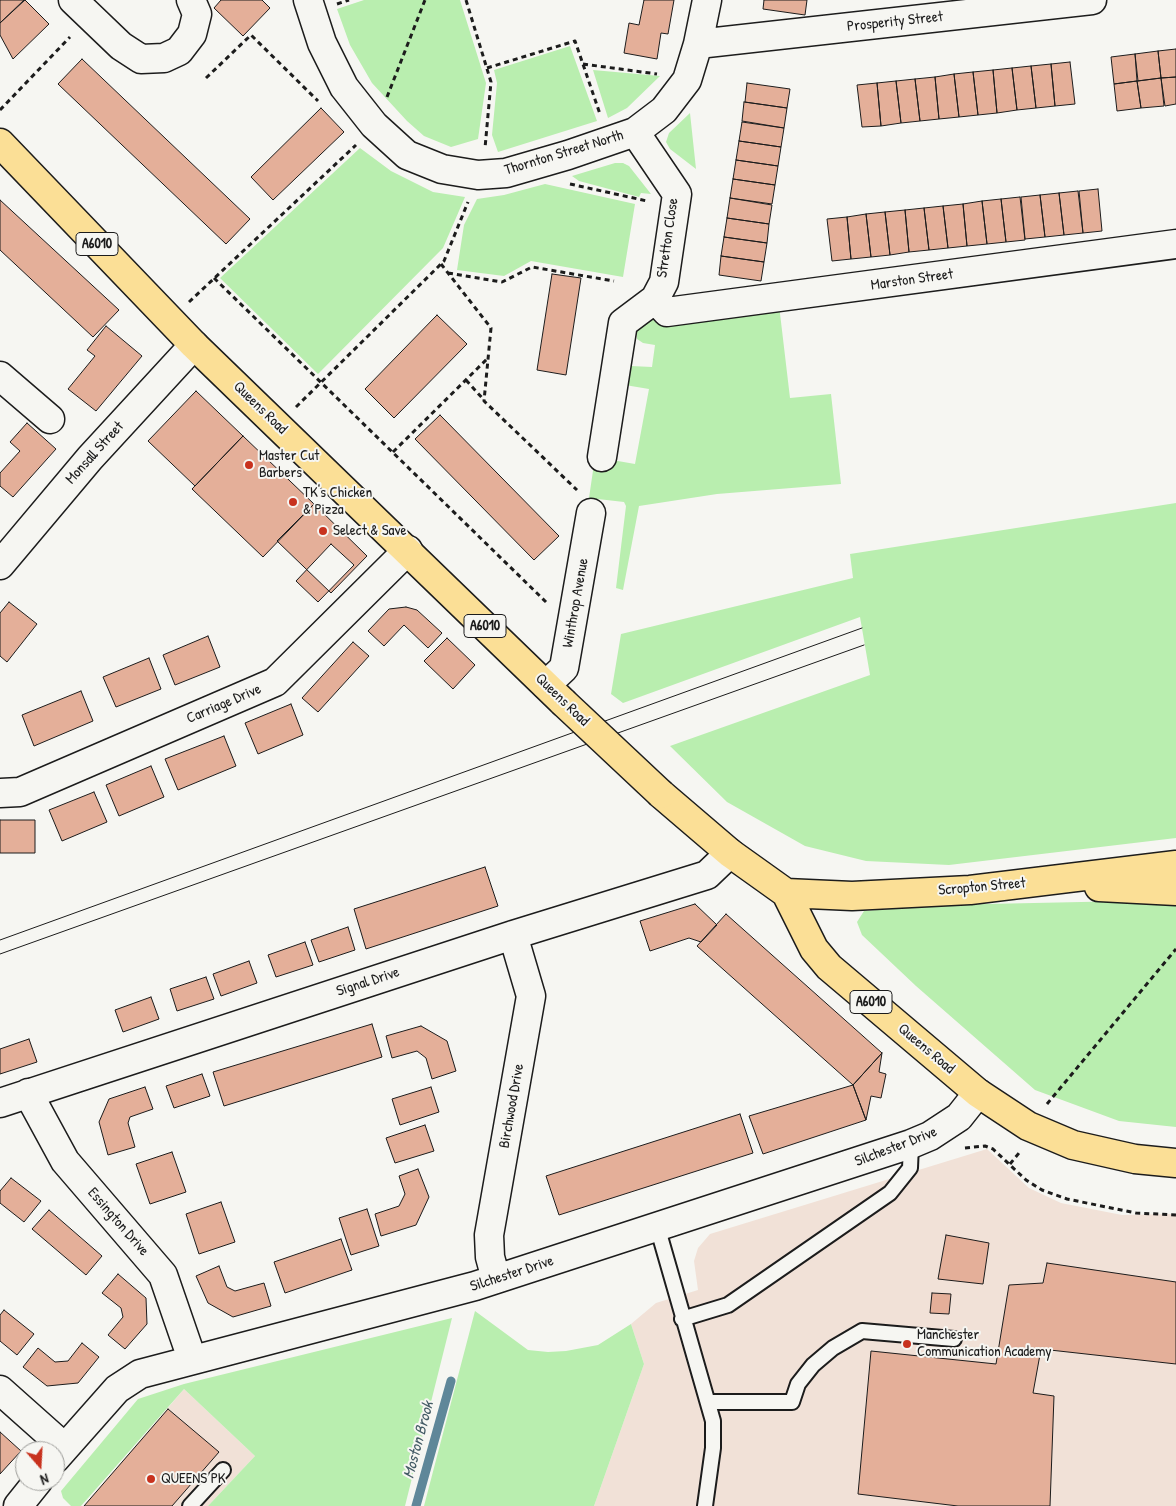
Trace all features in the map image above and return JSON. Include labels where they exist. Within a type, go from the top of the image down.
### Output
[{"type":"highway","name":"Queens Road","points":[[0,143],[194,345],[278,424],[554,693],[661,794],[730,853],[786,893],[814,949],[829,967],[978,1093],[1028,1126],[1073,1145],[1135,1159],[1176,1163]]},
{"type":"highway","name":"Scropton Street","points":[[786,893],[852,896],[970,890],[1176,865]]},
{"type":"highway","points":[[1028,883],[1176,891]]},
{"type":"street","points":[[81,8],[121,46],[141,59],[164,58],[179,51],[192,34],[197,14],[191,0]]},
{"type":"street","name":"Thornton Street North","points":[[308,0],[322,43],[344,88],[374,125],[407,155],[442,169],[481,165],[506,173],[568,155],[634,132],[664,110],[687,80],[698,44],[707,0]]},
{"type":"street","name":"Prosperity Street","points":[[698,44],[1092,0]]},
{"type":"street","name":"Stretton Close","points":[[602,457],[623,323],[655,299],[664,282],[677,194],[634,132]]},
{"type":"street","name":"Marston Street","points":[[655,299],[667,312],[1176,244]]},
{"type":"street","name":"Monsall Street","points":[[0,565],[90,458],[194,345]]},
{"type":"street","points":[[0,376],[50,419]]},
{"type":"street","name":"Winthrop Avenue","points":[[554,693],[564,668],[587,504]]},
{"type":"street","name":"Carriage Drive","points":[[0,793],[20,792],[275,682],[408,550]]},
{"type":"street","name":"Signal Drive","points":[[0,1102],[513,935],[707,875],[730,853]]},
{"type":"street","name":"Birchwood Drive","points":[[496,1279],[490,1257],[489,1235],[531,996],[513,935]]},
{"type":"street","name":"Silchester Drive","points":[[65,1447],[117,1389],[140,1374],[496,1279],[911,1144],[941,1130],[959,1117],[978,1093]]},
{"type":"street","name":"Essington Drive","points":[[28,1094],[65,1161],[163,1275],[192,1360]]},
{"type":"street","points":[[0,1390],[49,1441]]},
{"type":"lane","points":[[682,1320],[728,1305],[890,1193],[910,1168],[911,1144]]},
{"type":"lane","points":[[657,1226],[682,1320],[713,1422],[713,1448],[705,1506]]},
{"type":"lane","points":[[708,1402],[792,1402],[798,1384],[813,1365],[833,1348],[862,1332],[954,1339]]},
{"type":"lane","points":[[190,1506],[223,1470]]},
{"type":"path","points":[[384,106],[425,0]]},
{"type":"path","points":[[278,424],[444,261],[481,165],[491,82],[466,0]]},
{"type":"path","points":[[0,110],[81,8]]},
{"type":"path","points":[[206,78],[251,35],[324,106]]},
{"type":"path","points":[[487,68],[575,41],[601,116]]},
{"type":"path","points":[[583,64],[660,74]]},
{"type":"path","points":[[189,302],[362,141]]},
{"type":"path","points":[[561,182],[648,201]]},
{"type":"path","points":[[441,264],[491,328],[484,401]]},
{"type":"path","points":[[448,272],[502,282],[532,266],[614,281]]},
{"type":"path","points":[[214,278],[547,603]]},
{"type":"path","points":[[393,453],[488,357]]},
{"type":"path","points":[[466,380],[484,401],[587,504]]},
{"type":"path","points":[[1041,1112],[1176,949]]},
{"type":"path","points":[[941,1130],[953,1149],[985,1146],[993,1149],[1026,1180],[1042,1190],[1067,1198],[1136,1213],[1176,1215]]},
{"type":"shaded area","name":"Manchester Communication Academy","points":[[987,1149],[1029,1188],[1061,1203],[1122,1215],[1176,1214],[1176,1506],[594,1506],[644,1364],[631,1324],[656,1303],[698,1290],[694,1261],[698,1248],[710,1234]]},
{"type":"shaded area","name":"QUEENS PK","points":[[184,1389],[255,1456],[208,1506],[84,1506]]},
{"type":"green space","points":[[364,0],[460,0],[486,83],[478,139],[451,147],[424,136],[407,121],[372,83],[350,45],[337,9]]},
{"type":"green space","points":[[570,46],[597,121],[498,152],[492,135],[497,83],[494,70]]},
{"type":"green space","points":[[593,70],[660,76],[627,108],[608,118]]},
{"type":"green space","points":[[690,113],[696,169],[670,149],[666,142],[669,133]]},
{"type":"green space","points":[[360,148],[391,171],[433,192],[465,197],[443,248],[318,374],[220,278]]},
{"type":"green space","points":[[615,163],[623,163],[629,166],[651,194],[641,193],[639,197],[579,181],[572,176]]},
{"type":"green space","points":[[545,184],[635,204],[623,277],[531,261],[504,276],[457,270],[464,225],[477,199],[504,195]]},
{"type":"green space","points":[[779,305],[790,398],[831,394],[841,484],[717,494],[639,506],[623,590],[616,588],[626,506],[624,502],[589,498],[595,457],[635,464],[649,389],[625,385],[625,370],[631,366],[652,367],[655,345],[643,343],[637,339],[636,329],[657,309]]},
{"type":"green space","points":[[1176,503],[1176,838],[949,865],[866,861],[805,846],[727,802],[670,746],[870,675],[860,617],[623,703],[611,694],[621,634],[853,578],[850,554]]},
{"type":"green space","points":[[1176,900],[1176,1127],[1119,1121],[1035,1090],[916,986],[862,935],[857,922],[864,911],[939,905]]},
{"type":"green space","points":[[475,1311],[528,1350],[548,1352],[566,1351],[598,1345],[631,1324],[644,1364],[594,1506],[424,1506]]},
{"type":"green space","points":[[452,1318],[405,1506],[208,1506],[255,1456],[184,1389],[81,1506],[71,1506],[63,1498],[61,1491],[65,1491],[65,1486],[138,1399],[184,1384]]},
{"type":"building","points":[[0,0],[24,0],[0,23]]},
{"type":"building","points":[[25,0],[49,24],[13,59],[0,35],[0,23]]},
{"type":"building","points":[[221,0],[262,0],[270,8],[243,36],[214,8]]},
{"type":"building","points":[[644,0],[674,0],[668,34],[661,33],[657,59],[624,53],[629,23],[639,25]]},
{"type":"building","points":[[764,0],[807,0],[805,15],[763,9]]},
{"type":"building","points":[[1176,49],[1176,77],[1161,78],[1158,51]]},
{"type":"building","points":[[1158,51],[1161,78],[1138,81],[1135,54]]},
{"type":"building","points":[[1135,54],[1137,81],[1114,84],[1111,57]]},
{"type":"building","points":[[82,59],[250,219],[226,244],[58,84]]},
{"type":"building","points":[[1070,62],[1075,104],[1055,106],[1051,64]]},
{"type":"building","points":[[1051,64],[1055,106],[1036,108],[1031,66]]},
{"type":"building","points":[[1031,66],[1036,108],[1017,110],[1012,68]]},
{"type":"building","points":[[1012,68],[1017,110],[997,113],[993,70]]},
{"type":"building","points":[[993,70],[997,113],[978,115],[973,72]]},
{"type":"building","points":[[973,72],[978,115],[959,117],[954,74]]},
{"type":"building","points":[[954,74],[959,117],[939,119],[935,77]]},
{"type":"building","points":[[935,77],[939,119],[920,121],[915,79]]},
{"type":"building","points":[[1176,77],[1176,104],[1165,106],[1161,78]]},
{"type":"building","points":[[1161,78],[1164,106],[1141,108],[1137,81]]},
{"type":"building","points":[[915,79],[920,121],[901,123],[896,81]]},
{"type":"building","points":[[896,81],[901,123],[881,126],[877,83]]},
{"type":"building","points":[[1137,81],[1141,108],[1117,111],[1114,84]]},
{"type":"building","points":[[747,83],[790,89],[787,108],[745,102]]},
{"type":"building","points":[[877,83],[881,126],[862,127],[857,85]]},
{"type":"building","points":[[744,102],[787,108],[784,128],[742,121]]},
{"type":"building","points":[[321,108],[344,132],[273,200],[251,177]]},
{"type":"building","points":[[742,122],[784,128],[781,147],[739,141]]},
{"type":"building","points":[[739,141],[781,147],[778,166],[736,160]]},
{"type":"building","points":[[736,160],[778,166],[775,185],[733,179]]},
{"type":"building","points":[[733,179],[775,185],[772,204],[730,198]]},
{"type":"building","points":[[1098,189],[1102,231],[1083,233],[1079,191]]},
{"type":"building","points":[[1078,191],[1083,233],[1064,235],[1059,193]]},
{"type":"building","points":[[1059,193],[1064,235],[1045,237],[1040,195]]},
{"type":"building","points":[[1040,195],[1045,237],[1025,239],[1021,197]]},
{"type":"building","points":[[1020,197],[1025,240],[1006,242],[1001,199]]},
{"type":"building","points":[[730,198],[772,205],[769,224],[727,218]]},
{"type":"building","points":[[1001,199],[1006,242],[987,244],[982,201]]},
{"type":"building","points":[[0,200],[119,310],[93,337],[0,250]]},
{"type":"building","points":[[982,201],[987,244],[967,246],[963,204]]},
{"type":"building","points":[[963,204],[967,246],[948,248],[943,206]]},
{"type":"building","points":[[943,206],[948,248],[929,250],[924,208]]},
{"type":"building","points":[[924,208],[929,250],[909,252],[905,210]]},
{"type":"building","points":[[905,210],[909,252],[890,255],[885,212]]},
{"type":"building","points":[[885,212],[890,255],[871,257],[866,214]]},
{"type":"building","points":[[866,214],[871,257],[851,259],[847,217]]},
{"type":"building","points":[[847,217],[851,259],[832,261],[827,219]]},
{"type":"building","points":[[727,218],[769,224],[767,243],[724,237]]},
{"type":"building","points":[[724,237],[767,243],[764,262],[721,256]]},
{"type":"building","points":[[721,256],[764,262],[761,281],[719,275]]},
{"type":"building","points":[[552,274],[581,278],[566,375],[537,370]]},
{"type":"building","points":[[437,315],[467,344],[394,418],[365,389]]},
{"type":"building","points":[[106,326],[142,356],[96,411],[68,389],[95,356],[87,350]]},
{"type":"building","points":[[196,391],[243,436],[195,486],[148,441]]},
{"type":"building","points":[[440,415],[559,536],[534,560],[415,439]]},
{"type":"building","points":[[27,423],[56,449],[13,497],[0,486],[0,473],[20,451],[10,442]]},
{"type":"building","points":[[243,436],[314,504],[263,557],[192,489]]},
{"type":"building","points":[[314,504],[367,556],[331,593],[277,541]]},
{"type":"building","points":[[331,544],[354,565],[318,602],[296,581]]},
{"type":"building","points":[[9,602],[37,624],[7,662],[0,656],[0,613]]},
{"type":"building","points":[[406,607],[417,610],[442,633],[428,648],[404,625],[384,646],[368,631],[389,609]]},
{"type":"building","points":[[208,636],[220,667],[175,685],[163,655]]},
{"type":"building","points":[[447,638],[475,665],[453,689],[424,661]]},
{"type":"building","points":[[353,642],[369,656],[318,712],[302,698]]},
{"type":"building","points":[[149,658],[161,689],[116,707],[103,677]]},
{"type":"building","points":[[81,691],[93,721],[34,746],[22,715]]},
{"type":"building","points":[[291,704],[303,735],[258,754],[245,723]]},
{"type":"building","points":[[224,736],[236,766],[178,790],[165,759]]},
{"type":"building","points":[[151,766],[164,797],[119,816],[106,785]]},
{"type":"building","points":[[94,792],[107,822],[62,841],[49,810]]},
{"type":"building","points":[[0,820],[35,820],[35,853],[0,853]]},
{"type":"building","points":[[485,867],[498,906],[366,949],[354,909]]},
{"type":"building","points":[[695,904],[717,925],[701,942],[689,938],[650,951],[640,921]]},
{"type":"building","points":[[726,914],[882,1053],[853,1085],[697,946]]},
{"type":"building","points":[[348,927],[355,950],[319,962],[311,940]]},
{"type":"building","points":[[305,942],[313,965],[276,977],[268,955]]},
{"type":"building","points":[[249,961],[257,983],[221,996],[213,974]]},
{"type":"building","points":[[206,977],[214,999],[177,1011],[170,989]]},
{"type":"building","points":[[151,997],[159,1019],[123,1032],[115,1010]]},
{"type":"building","points":[[372,1024],[382,1057],[224,1106],[213,1072]]},
{"type":"building","points":[[421,1026],[447,1041],[456,1071],[432,1079],[426,1058],[417,1051],[392,1058],[386,1036]]},
{"type":"building","points":[[29,1039],[37,1062],[0,1074],[0,1049]]},
{"type":"building","points":[[882,1053],[879,1072],[886,1074],[881,1098],[871,1096],[866,1120],[853,1085]]},
{"type":"building","points":[[202,1074],[210,1096],[174,1108],[166,1086]]},
{"type":"building","points":[[853,1085],[866,1120],[763,1154],[749,1116]]},
{"type":"building","points":[[145,1087],[153,1109],[130,1117],[128,1123],[135,1147],[108,1155],[99,1122],[109,1099]]},
{"type":"building","points":[[431,1087],[439,1112],[400,1125],[392,1099]]},
{"type":"building","points":[[740,1114],[753,1153],[559,1215],[546,1176]]},
{"type":"building","points":[[425,1125],[434,1151],[395,1163],[386,1138]]},
{"type":"building","points":[[172,1152],[186,1192],[150,1204],[136,1164]]},
{"type":"building","points":[[418,1169],[429,1197],[416,1225],[381,1236],[375,1214],[399,1206],[405,1194],[399,1176]]},
{"type":"building","points":[[11,1178],[41,1201],[24,1222],[0,1203],[0,1191]]},
{"type":"building","points":[[221,1202],[235,1242],[199,1254],[186,1214]]},
{"type":"building","points":[[367,1209],[379,1246],[351,1255],[339,1218]]},
{"type":"building","points":[[49,1210],[102,1256],[86,1275],[32,1229]]},
{"type":"building","points":[[946,1235],[989,1243],[983,1284],[938,1279]]},
{"type":"building","points":[[341,1239],[352,1270],[285,1293],[274,1262]]},
{"type":"building","points":[[1047,1263],[1176,1282],[1176,1364],[1041,1349],[1033,1393],[1054,1396],[1050,1506],[958,1506],[858,1494],[871,1351],[996,1364],[1009,1285],[1043,1283]]},
{"type":"building","points":[[219,1266],[227,1287],[235,1291],[264,1283],[271,1306],[233,1317],[208,1303],[196,1276]]},
{"type":"building","points":[[118,1274],[146,1298],[147,1324],[125,1349],[108,1335],[123,1317],[121,1308],[102,1293]]},
{"type":"building","points":[[932,1293],[951,1294],[949,1314],[930,1313]]},
{"type":"building","points":[[4,1310],[34,1334],[17,1355],[0,1341],[0,1315]]},
{"type":"building","points":[[82,1343],[99,1357],[78,1383],[47,1386],[23,1367],[38,1348],[55,1362],[68,1361]]},
{"type":"building","name":"QUEENS PK","points":[[168,1409],[219,1452],[172,1506],[84,1506]]},
{"type":"building","points":[[0,1432],[15,1446],[15,1458],[0,1474]]},
{"type":"waterway","name":"Moston Brook","points":[[416,1506],[451,1381]]},
{"type":"tram line","points":[[0,940],[862,628]]},
{"type":"tram line","points":[[0,954],[864,645]]},
{"type":"place","name":"Master Cut Barbers","points":[[249,465]]},
{"type":"place","name":"TK's Chicken & Pizza","points":[[293,502]]},
{"type":"place","name":"Select & Save","points":[[323,531]]},
{"type":"place","name":"Manchester Communication Academy","points":[[907,1344]]},
{"type":"place","name":"QUEENS PK","points":[[151,1479]]}]
